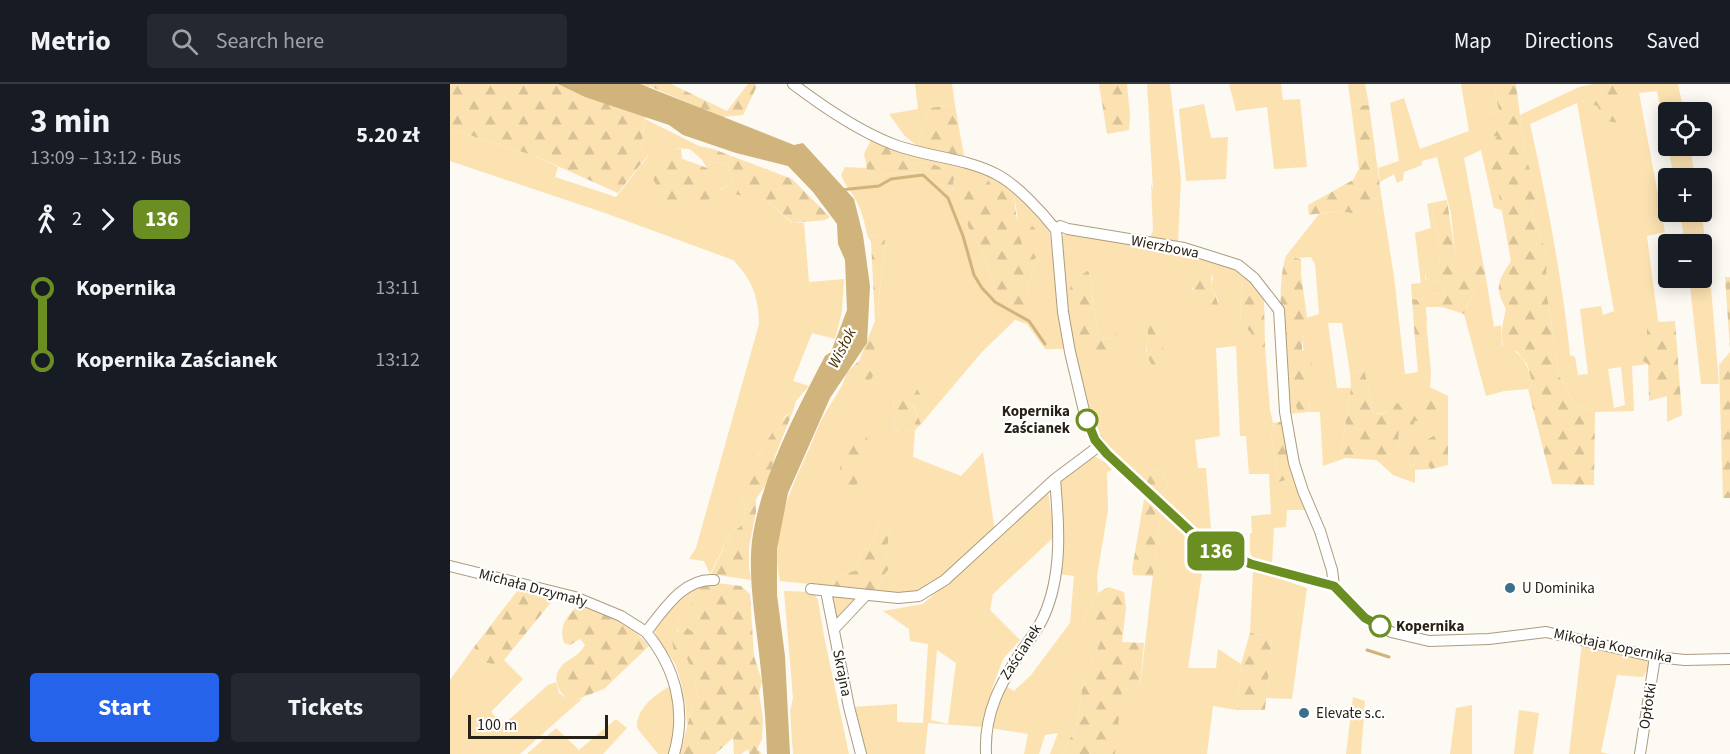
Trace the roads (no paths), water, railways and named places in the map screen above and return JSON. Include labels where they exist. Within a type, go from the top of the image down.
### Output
[{"type":"street","points":[[793,84],[864,131],[916,152],[968,164],[997,174],[1016,189],[1056,230],[1063,312],[1072,360],[1083,411],[1099,446],[1205,545],[1251,564],[1334,586]]},
{"type":"street","name":"Wierzbowa","points":[[1056,230],[1060,226],[1184,248],[1238,265],[1254,278],[1279,310],[1285,411],[1294,463],[1323,541],[1332,570],[1334,586]]},
{"type":"street","points":[[811,590],[904,598],[919,596],[927,592],[953,573],[1055,478],[1099,446]]},
{"type":"street","name":"Zaścianek","points":[[986,754],[985,740],[995,693],[1042,621],[1053,584],[1059,534],[1055,478]]},
{"type":"street","name":"Michała Drzymały","points":[[450,566],[575,597],[621,616],[646,632],[665,658],[675,684],[680,718],[674,754]]},
{"type":"street","points":[[646,632],[686,587],[700,580],[714,580]]},
{"type":"street","name":"Mikołaja Kopernika","points":[[1334,586],[1365,618],[1391,632],[1429,641],[1489,639],[1546,632],[1655,657],[1685,660],[1730,659]]},
{"type":"street","name":"Skrajna","points":[[826,591],[849,707],[861,754]]},
{"type":"street","points":[[834,629],[866,595]]},
{"type":"street","name":"Opłotki","points":[[1640,754],[1655,657]]},
{"type":"water","name":"Wisłok","points":[[558,84],[640,84],[794,145],[803,143],[854,199],[863,235],[870,286],[867,343],[830,398],[788,493],[777,549],[777,595],[785,656],[790,754],[767,754],[763,691],[752,593],[751,548],[765,487],[782,442],[825,356],[831,352],[847,310],[845,260],[838,244],[837,224],[813,192],[788,166],[736,153],[683,135],[669,125],[585,97]]},
{"type":"waterway","points":[[840,190],[879,186],[891,179],[923,175],[948,198],[963,236],[974,275],[982,288],[995,302],[1029,321],[1045,344]]},
{"type":"waterway","points":[[1367,650],[1389,657]]},
{"type":"place","name":"Kopernika Zaścianek","points":[[1087,420]]},
{"type":"place","name":"U Dominika","points":[[1510,588]]},
{"type":"place","name":"Kopernika","points":[[1380,626]]},
{"type":"place","name":"Elevate s.c.","points":[[1304,713]]}]
